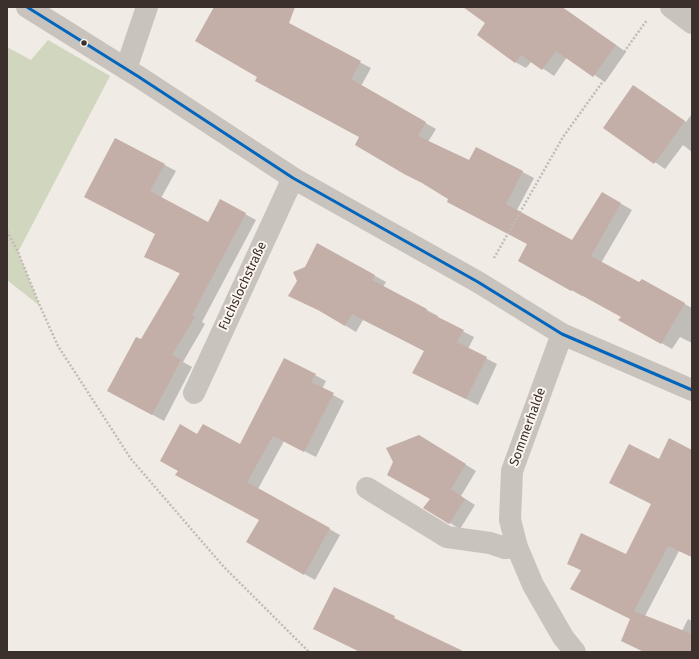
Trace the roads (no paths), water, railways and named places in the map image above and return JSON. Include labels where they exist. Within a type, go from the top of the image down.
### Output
[{"type":"street","points":[[27,7],[126,69],[293,178],[478,282],[562,334],[692,390]]},
{"type":"street","points":[[126,69],[147,7]]},
{"type":"street","points":[[671,7],[692,23]]},
{"type":"street","name":"Fuchslochstraße","points":[[194,393],[293,178]]},
{"type":"street","name":"Sommerhalde","points":[[562,334],[512,471],[510,520],[517,547],[533,585],[563,637],[575,652]]},
{"type":"street","points":[[367,488],[447,537],[478,541],[505,548],[517,547]]}]
